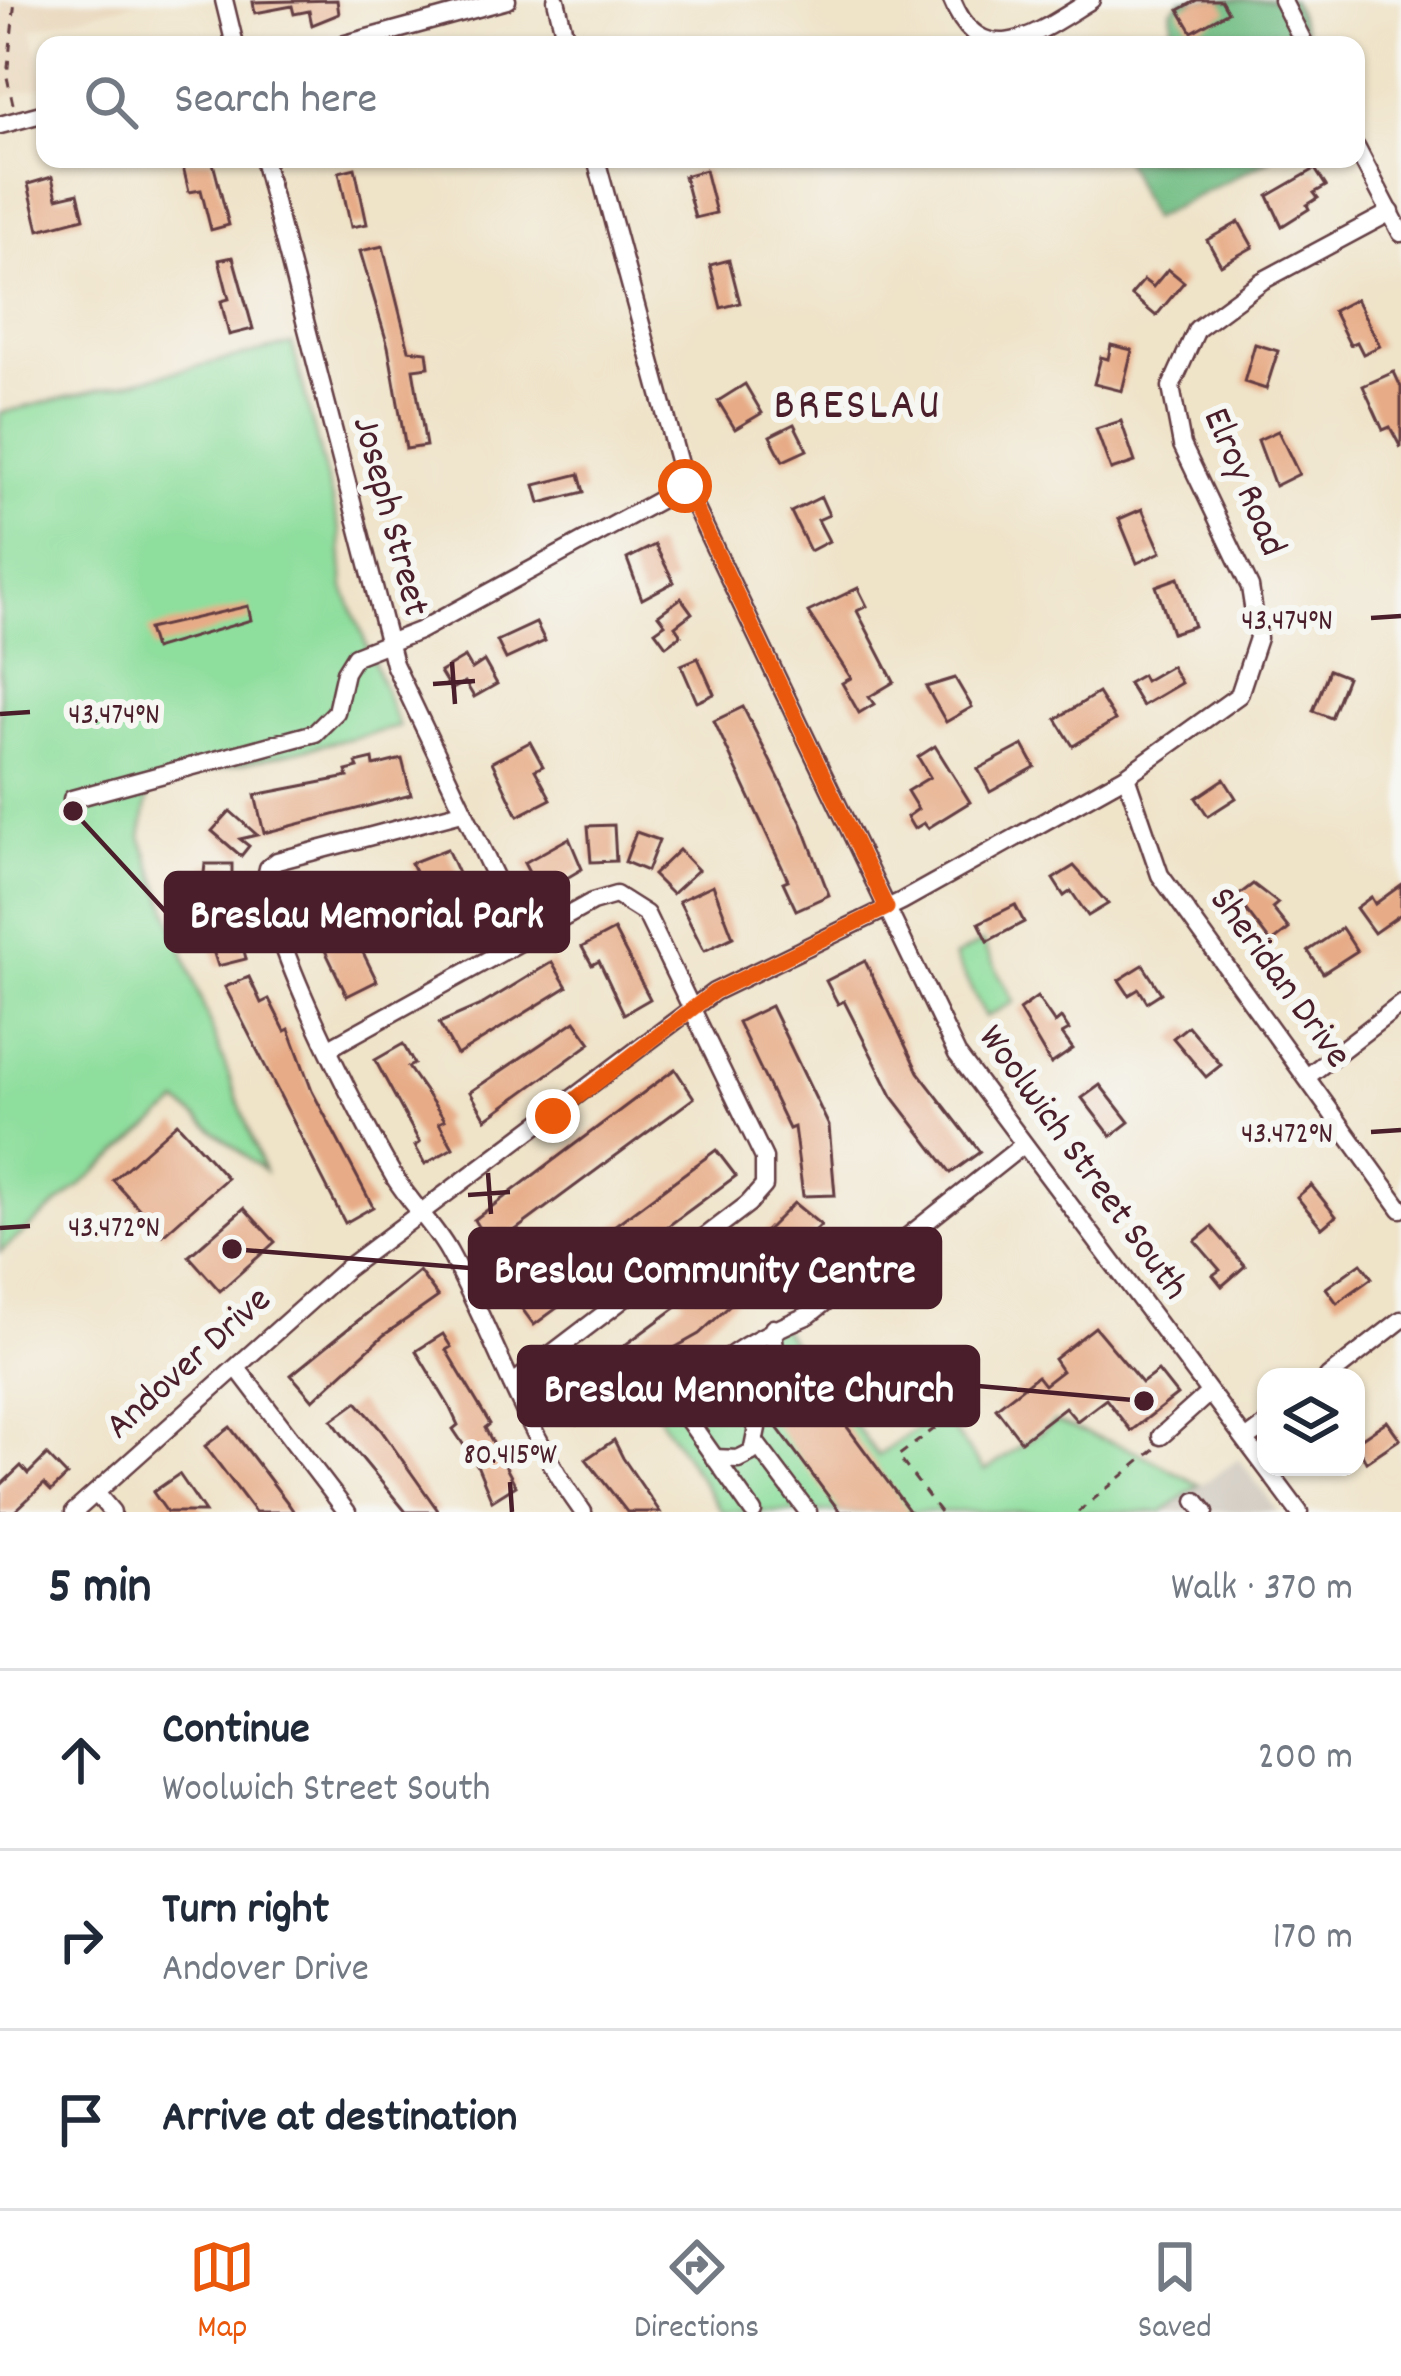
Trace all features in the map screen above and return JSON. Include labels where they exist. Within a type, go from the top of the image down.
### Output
[{"type":"street","points":[[224,0],[233,36]]},
{"type":"street","points":[[375,36],[507,0]]},
{"type":"street","points":[[556,0],[565,36]]},
{"type":"street","points":[[952,0],[959,18],[977,36]]},
{"type":"street","points":[[1030,36],[1091,0]]},
{"type":"street","points":[[1282,0],[1300,36]]},
{"type":"street","points":[[0,125],[36,115]]},
{"type":"street","points":[[1365,164],[1401,233]]},
{"type":"street","name":"Joseph Street","points":[[265,168],[400,684],[526,940]]},
{"type":"street","name":"Woolwich Street South","points":[[598,168],[685,486],[957,1054],[1299,1512]]},
{"type":"street","name":"Elroy Road","points":[[887,908],[1126,776],[1239,695],[1258,638],[1250,587],[1182,445],[1171,387],[1196,329],[1262,280],[1391,212]]},
{"type":"street","points":[[72,799],[315,733],[337,712],[345,673],[356,656],[685,486]]},
{"type":"street","name":"Sheridan Drive","points":[[1126,776],[1160,875],[1401,1209]]},
{"type":"street","points":[[462,812],[289,857],[268,868],[265,889],[281,948],[395,1177],[448,1251],[555,1473],[583,1512]]},
{"type":"street","points":[[331,1048],[592,902],[616,895],[628,898],[646,914],[764,1158],[764,1186],[748,1204],[512,1384]]},
{"type":"street","name":"Andover Drive","points":[[74,1512],[347,1268],[694,1009],[751,971],[887,908]]},
{"type":"street","points":[[1308,1076],[1401,1004]]},
{"type":"street","points":[[753,1512],[684,1414],[695,1387],[722,1377],[773,1328],[809,1315],[1024,1145]]},
{"type":"street","points":[[1340,1368],[1401,1321]]},
{"type":"street","points":[[237,1368],[347,1512]]},
{"type":"street","points":[[714,1458],[738,1460],[756,1443],[758,1428],[722,1377]]},
{"type":"street","points":[[1161,1436],[1209,1393]]},
{"type":"street","points":[[1246,1440],[1257,1431]]},
{"type":"street","points":[[756,1443],[808,1512]]},
{"type":"street","points":[[96,1493],[112,1512]]},
{"type":"path","points":[[13,108],[7,77],[15,0]]},
{"type":"path","points":[[940,1512],[898,1456],[965,1405]]},
{"type":"path","points":[[1078,1512],[1152,1457],[1161,1436]]},
{"type":"shaded area","points":[[0,0],[143,0],[32,29],[36,88],[0,97]]},
{"type":"shaded area","points":[[1239,1459],[1278,1512],[1163,1512]]},
{"type":"green space","points":[[1182,0],[1292,0],[1307,36],[1172,36],[1171,10]]},
{"type":"green space","points":[[1128,168],[1253,168],[1151,219]]},
{"type":"green space","points":[[292,344],[340,531],[344,588],[399,727],[150,785],[141,837],[264,1171],[179,1103],[0,1252],[0,413]]},
{"type":"green space","points":[[982,942],[1014,1002],[986,1017],[954,957]]},
{"type":"green space","points":[[775,1320],[878,1456],[939,1413],[985,1471],[1056,1422],[1136,1451],[1199,1485],[1162,1512],[722,1512],[658,1415]]},
{"type":"building","points":[[337,0],[339,14],[312,25],[309,11],[294,14],[292,6],[255,13],[253,2]]},
{"type":"building","points":[[1197,0],[1221,0],[1228,12],[1192,32],[1179,10]]},
{"type":"building","points":[[183,168],[214,168],[229,225],[211,230],[201,190],[189,192]]},
{"type":"building","points":[[355,168],[367,224],[351,227],[339,172]]},
{"type":"building","points":[[1315,169],[1326,186],[1314,193],[1318,198],[1307,205],[1309,209],[1282,226],[1268,196]]},
{"type":"building","points":[[705,170],[716,213],[695,218],[684,176]]},
{"type":"building","points":[[52,177],[57,198],[78,193],[84,218],[39,230],[28,184]]},
{"type":"building","points":[[1239,222],[1253,247],[1221,265],[1207,240]]},
{"type":"building","points":[[383,246],[409,350],[427,352],[429,367],[413,369],[426,446],[406,449],[388,346],[360,251]]},
{"type":"building","points":[[233,257],[253,329],[229,335],[221,301],[229,299],[219,260]]},
{"type":"building","points":[[729,260],[740,303],[721,308],[710,265]]},
{"type":"building","points":[[1168,269],[1184,282],[1156,316],[1131,295],[1144,280],[1153,287]]},
{"type":"building","points":[[1356,299],[1380,346],[1363,354],[1357,342],[1350,345],[1333,311]]},
{"type":"building","points":[[1255,344],[1278,351],[1266,389],[1244,382]]},
{"type":"building","points":[[1111,345],[1132,350],[1122,391],[1094,384],[1101,357],[1108,359]]},
{"type":"building","points":[[1394,372],[1401,387],[1401,448],[1390,427],[1383,430],[1363,386]]},
{"type":"building","points":[[745,384],[762,413],[735,429],[718,401]]},
{"type":"building","points":[[1121,421],[1135,462],[1111,470],[1096,429]]},
{"type":"building","points":[[794,424],[807,450],[783,461],[770,436]]},
{"type":"building","points":[[1278,431],[1299,474],[1275,486],[1258,440]]},
{"type":"building","points":[[579,474],[584,492],[540,503],[535,485]]},
{"type":"building","points":[[821,497],[829,515],[818,520],[829,541],[810,551],[791,512]]},
{"type":"building","points":[[1142,509],[1161,552],[1137,563],[1119,519]]},
{"type":"building","points":[[655,545],[674,582],[642,599],[627,559]]},
{"type":"building","points":[[1178,578],[1194,626],[1172,633],[1156,586]]},
{"type":"building","points":[[858,588],[867,606],[857,611],[894,682],[869,697],[874,704],[859,713],[842,683],[851,678],[808,612]]},
{"type":"building","points":[[681,598],[692,613],[675,626],[681,635],[666,646],[655,631],[665,624],[658,615]]},
{"type":"building","points":[[248,606],[251,620],[154,649],[148,629]]},
{"type":"building","points":[[536,623],[545,641],[506,659],[497,641]]},
{"type":"building","points":[[465,657],[472,669],[484,661],[497,684],[474,697],[465,682],[451,690],[440,672]]},
{"type":"building","points":[[698,658],[714,694],[697,702],[681,665]]},
{"type":"building","points":[[1171,666],[1181,683],[1142,706],[1128,683],[1142,675],[1145,681]]},
{"type":"building","points":[[1329,670],[1347,677],[1331,718],[1313,711]]},
{"type":"building","points":[[955,678],[972,707],[946,722],[926,687]]},
{"type":"building","points":[[1098,693],[1115,720],[1073,746],[1056,719]]},
{"type":"building","points":[[743,707],[802,824],[829,895],[796,910],[783,882],[788,880],[714,721]]},
{"type":"building","points":[[530,742],[543,766],[535,770],[551,799],[518,816],[492,762]]},
{"type":"building","points":[[1023,745],[1035,767],[990,792],[978,769]]},
{"type":"building","points":[[935,746],[970,802],[928,828],[924,823],[914,829],[907,817],[918,809],[907,791],[930,777],[918,757]]},
{"type":"building","points":[[373,759],[374,766],[402,759],[411,795],[264,833],[255,795],[348,777],[346,771],[358,768],[356,763]]},
{"type":"building","points":[[1224,779],[1236,798],[1208,816],[1196,798]]},
{"type":"building","points":[[230,811],[257,835],[240,839],[249,846],[241,856],[212,831]]},
{"type":"building","points":[[614,825],[616,861],[591,862],[588,826]]},
{"type":"building","points":[[636,832],[659,840],[647,871],[625,862]]},
{"type":"building","points":[[569,838],[582,869],[540,894],[524,863]]},
{"type":"building","points":[[447,849],[470,900],[466,902],[477,932],[447,944],[411,863]]},
{"type":"building","points":[[679,850],[698,870],[672,894],[653,875]]},
{"type":"building","points":[[205,864],[232,864],[232,900],[246,959],[218,966],[200,911]]},
{"type":"building","points":[[1074,866],[1108,904],[1088,916],[1071,891],[1064,896],[1053,879]]},
{"type":"building","points":[[1253,884],[1278,903],[1272,908],[1289,929],[1271,943],[1236,897]]},
{"type":"building","points":[[713,885],[733,937],[704,951],[679,901]]},
{"type":"building","points":[[1401,885],[1401,914],[1374,933],[1356,908],[1371,897],[1375,904]]},
{"type":"building","points":[[1015,905],[1024,922],[988,941],[979,923]]},
{"type":"building","points":[[350,926],[377,981],[347,996],[320,940]]},
{"type":"building","points":[[1342,928],[1357,951],[1323,973],[1308,951]]},
{"type":"building","points":[[614,930],[650,999],[624,1014],[599,961],[592,965],[582,947]]},
{"type":"building","points":[[865,961],[918,1072],[980,1152],[951,1173],[892,1096],[844,1001],[838,1004],[826,981]]},
{"type":"building","points":[[552,962],[567,987],[457,1055],[439,1023],[483,1004]]},
{"type":"building","points":[[1143,965],[1161,993],[1147,1002],[1139,989],[1129,995],[1119,980]]},
{"type":"building","points":[[249,977],[261,1003],[269,999],[285,1031],[289,1029],[312,1091],[373,1207],[345,1223],[225,987]]},
{"type":"building","points":[[1037,997],[1055,1023],[1061,1018],[1069,1030],[1062,1034],[1073,1049],[1051,1064],[1019,1010]]},
{"type":"building","points":[[771,1006],[829,1126],[835,1195],[803,1196],[794,1127],[789,1129],[738,1022]]},
{"type":"building","points":[[575,1021],[591,1043],[486,1119],[470,1092]]},
{"type":"building","points":[[1188,1026],[1221,1065],[1206,1077],[1173,1038]]},
{"type":"building","points":[[403,1044],[414,1064],[408,1067],[445,1120],[439,1123],[453,1148],[425,1164],[415,1146],[420,1143],[375,1060]]},
{"type":"building","points":[[675,1069],[694,1098],[491,1248],[474,1220]]},
{"type":"building","points":[[1100,1085],[1129,1122],[1111,1136],[1082,1098]]},
{"type":"building","points":[[177,1123],[227,1178],[163,1235],[113,1180]]},
{"type":"building","points":[[716,1150],[736,1176],[534,1325],[514,1298],[601,1241],[598,1238]]},
{"type":"building","points":[[1311,1185],[1336,1216],[1322,1228],[1297,1197]]},
{"type":"building","points":[[794,1203],[821,1225],[775,1271],[753,1244]]},
{"type":"building","points":[[244,1208],[275,1242],[220,1291],[189,1256]]},
{"type":"building","points":[[1212,1227],[1245,1266],[1222,1286],[1213,1275],[1220,1270],[1195,1241]]},
{"type":"building","points":[[730,1262],[749,1288],[699,1334],[644,1365],[623,1389],[576,1424],[554,1397],[685,1301],[678,1293],[700,1276],[704,1281]]},
{"type":"building","points":[[1361,1263],[1372,1278],[1337,1303],[1326,1288]]},
{"type":"building","points":[[419,1271],[438,1297],[384,1335],[313,1400],[291,1375]]},
{"type":"building","points":[[1095,1327],[1142,1383],[1158,1371],[1177,1395],[1131,1431],[1106,1399],[1077,1421],[1065,1407],[1021,1441],[996,1408],[1037,1376],[1044,1385],[1062,1371],[1054,1359]]},
{"type":"building","points":[[443,1334],[451,1347],[446,1350],[490,1424],[485,1428],[516,1486],[492,1501],[477,1465],[453,1429],[458,1425],[449,1406],[416,1351]]},
{"type":"building","points":[[788,1347],[910,1512],[840,1512],[747,1387],[783,1359]]},
{"type":"building","points":[[357,1402],[439,1512],[406,1512],[342,1434],[332,1420]]},
{"type":"building","points":[[1387,1421],[1400,1439],[1366,1462],[1365,1436]]},
{"type":"building","points":[[230,1427],[294,1512],[255,1512],[205,1446]]},
{"type":"building","points":[[614,1440],[660,1512],[627,1512],[586,1459]]},
{"type":"building","points":[[47,1455],[67,1476],[51,1491],[44,1484],[14,1512],[0,1512],[0,1486],[21,1466],[28,1474]]},
{"type":"building","points":[[179,1474],[205,1512],[167,1512],[153,1492]]},
{"type":"place","name":"Breslau Memorial Park","points":[[73,811]]},
{"type":"place","name":"Breslau Community Centre","points":[[232,1249]]},
{"type":"place","name":"Breslau Mennonite Church","points":[[1144,1401]]},
{"type":"district","name":"BRESLAU","points":[[858,408]]},
{"type":"route","points":[[553,1116],[714,992],[887,908],[685,486]]}]
